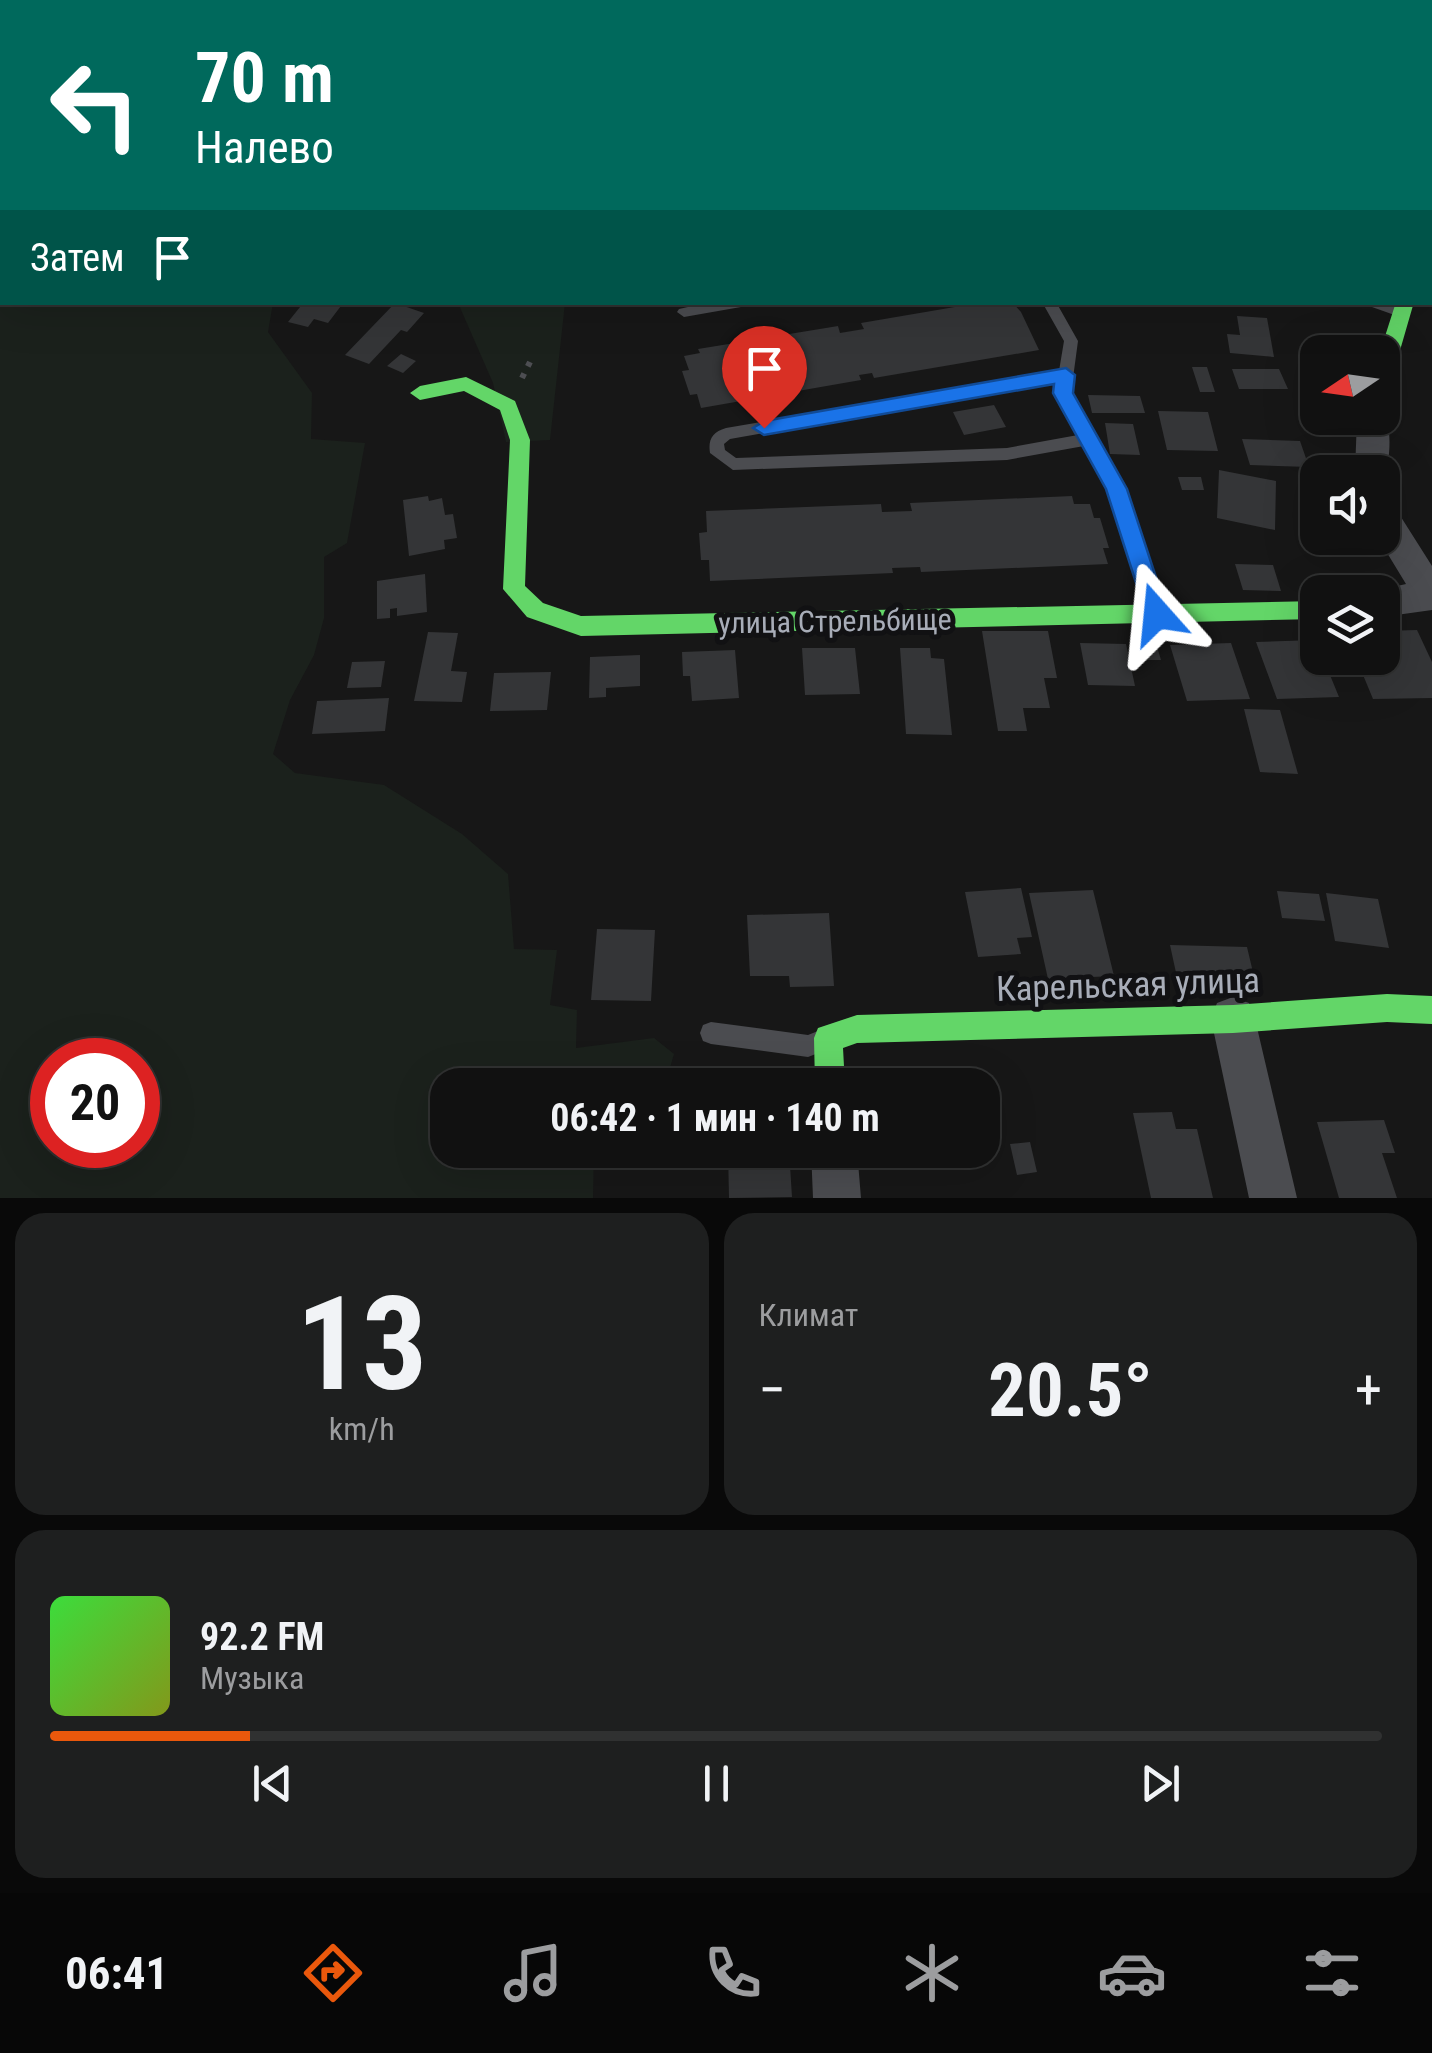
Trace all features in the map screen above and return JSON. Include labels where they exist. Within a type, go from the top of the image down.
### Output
[{"type":"street","points":[[1395,335],[1403,307]]},
{"type":"street","name":"улица Стрельбище","points":[[420,393],[466,384],[508,406],[520,440],[514,589],[523,604],[542,616],[589,626],[1300,610]]},
{"type":"street","points":[[1400,545],[1432,595],[1400,600]]},
{"type":"street","name":"Карельская улица","points":[[828,1038],[857,1029],[1233,1018],[1387,1008],[1432,1010]]},
{"type":"street","points":[[1233,1018],[1274,1198]]},
{"type":"street","points":[[828,1038],[829,1068]]},
{"type":"street","points":[[836,1168],[838,1198]]},
{"type":"lane","points":[[684,312],[724,305]]},
{"type":"lane","points":[[1051,305],[1070,340],[1063,393],[1116,489],[1157,614]]},
{"type":"lane","points":[[1066,375],[726,434],[716,442],[718,453],[734,464],[1006,454],[1088,439]]},
{"type":"lane","points":[[711,1033],[808,1046],[828,1038]]},
{"type":"shaded area","points":[[0,305],[273,305],[268,332],[312,393],[311,439],[365,443],[347,543],[324,557],[324,618],[314,655],[290,700],[273,754],[295,773],[384,785],[462,834],[508,874],[514,949],[557,950],[550,1005],[577,1010],[576,1048],[654,1038],[674,1054],[670,1068],[430,1068],[430,1168],[594,1168],[593,1198],[0,1198]]},
{"type":"shaded area","points":[[459,305],[565,305],[550,440],[506,442],[493,383]]},
{"type":"building","points":[[302,305],[342,305],[328,323],[314,319],[308,327],[288,322]]},
{"type":"building","points":[[393,305],[424,313],[407,332],[401,330],[369,364],[345,355]]},
{"type":"building","points":[[966,305],[1015,305],[1039,350],[874,378],[872,373],[859,375],[861,380],[701,408],[697,394],[690,395],[682,371],[689,370],[684,356],[700,353],[698,349],[838,326],[840,333],[864,329],[861,323]]},
{"type":"building","points":[[1237,316],[1267,318],[1274,357],[1230,353],[1227,334],[1240,335]]},
{"type":"building","points":[[401,354],[416,361],[403,373],[387,366]]},
{"type":"building","points":[[1192,367],[1207,367],[1215,392],[1200,392]]},
{"type":"building","points":[[1232,369],[1279,369],[1288,389],[1239,389]]},
{"type":"building","points":[[1088,395],[1140,396],[1145,413],[1092,413]]},
{"type":"building","points":[[994,405],[1006,427],[964,435],[953,412]]},
{"type":"building","points":[[1158,411],[1208,412],[1218,451],[1167,450]]},
{"type":"building","points":[[1105,423],[1133,424],[1140,455],[1110,454]]},
{"type":"building","points":[[1242,439],[1300,441],[1305,455],[1300,455],[1300,467],[1250,465]]},
{"type":"building","points":[[1219,470],[1276,481],[1275,530],[1217,518]]},
{"type":"building","points":[[1178,477],[1201,477],[1204,490],[1182,490]]},
{"type":"building","points":[[428,496],[429,501],[442,498],[445,515],[453,514],[457,538],[444,540],[445,549],[409,556],[403,500]]},
{"type":"building","points":[[1072,496],[1074,504],[1090,504],[1094,518],[1100,518],[1109,548],[1103,548],[1108,564],[921,572],[920,567],[892,568],[893,573],[710,581],[709,560],[701,560],[699,533],[707,532],[706,511],[881,504],[882,512],[912,511],[910,503]]},
{"type":"building","points":[[1235,564],[1273,565],[1281,591],[1243,590]]},
{"type":"building","points":[[425,574],[427,612],[397,616],[397,608],[390,609],[390,618],[377,619],[377,581]]},
{"type":"building","points":[[1400,630],[1417,630],[1432,662],[1432,698],[1373,699],[1363,675],[1400,675]]},
{"type":"building","points":[[982,631],[1048,631],[1057,678],[1044,678],[1050,708],[1023,708],[1027,731],[998,731]]},
{"type":"building","points":[[428,632],[458,633],[451,671],[467,672],[462,702],[414,701]]},
{"type":"building","points":[[1135,633],[1153,633],[1161,660],[1142,660]]},
{"type":"building","points":[[1300,641],[1300,675],[1330,675],[1339,697],[1277,699],[1256,642]]},
{"type":"building","points":[[1080,643],[1126,644],[1135,686],[1088,685]]},
{"type":"building","points":[[1231,643],[1250,699],[1187,701],[1170,645]]},
{"type":"building","points":[[802,648],[855,648],[860,694],[805,695]]},
{"type":"building","points":[[900,648],[930,648],[931,658],[944,659],[952,735],[906,734]]},
{"type":"building","points":[[735,650],[739,698],[692,701],[690,676],[683,676],[682,652]]},
{"type":"building","points":[[640,655],[640,686],[606,688],[606,697],[589,698],[590,657]]},
{"type":"building","points":[[385,661],[381,687],[347,688],[352,662]]},
{"type":"building","points":[[551,672],[547,710],[490,711],[494,673]]},
{"type":"building","points":[[389,698],[385,731],[312,734],[317,701]]},
{"type":"building","points":[[1244,709],[1280,710],[1298,774],[1260,772]]},
{"type":"building","points":[[1021,888],[1032,937],[1017,938],[1021,954],[978,957],[965,892]]},
{"type":"building","points":[[1093,890],[1114,976],[1048,979],[1029,893]]},
{"type":"building","points":[[1277,891],[1319,894],[1325,921],[1282,918]]},
{"type":"building","points":[[1326,893],[1378,899],[1389,948],[1335,941]]},
{"type":"building","points":[[829,913],[834,986],[790,987],[789,976],[750,976],[747,915]]},
{"type":"building","points":[[597,929],[655,930],[651,1001],[591,1000]]},
{"type":"building","points":[[1170,945],[1247,947],[1256,985],[1178,982]]},
{"type":"building","points":[[1172,1112],[1176,1129],[1197,1129],[1213,1198],[1151,1198],[1133,1113]]},
{"type":"building","points":[[1384,1120],[1395,1153],[1382,1153],[1397,1198],[1339,1198],[1317,1122]]},
{"type":"building","points":[[1030,1142],[1037,1172],[1017,1175],[1010,1144]]},
{"type":"building","points":[[728,1168],[790,1168],[792,1197],[729,1198]]},
{"type":"traffic: fast","points":[[1395,335],[1404,305]]},
{"type":"traffic: fast","points":[[420,393],[466,384],[508,406],[520,440],[514,589],[535,610],[581,626],[1300,610]]},
{"type":"traffic: fast","points":[[829,1068],[828,1038],[857,1029],[1233,1019],[1387,1008],[1432,1010]]},
{"type":"route","points":[[764,428],[1066,375],[1066,401],[1116,489],[1157,614]]}]
